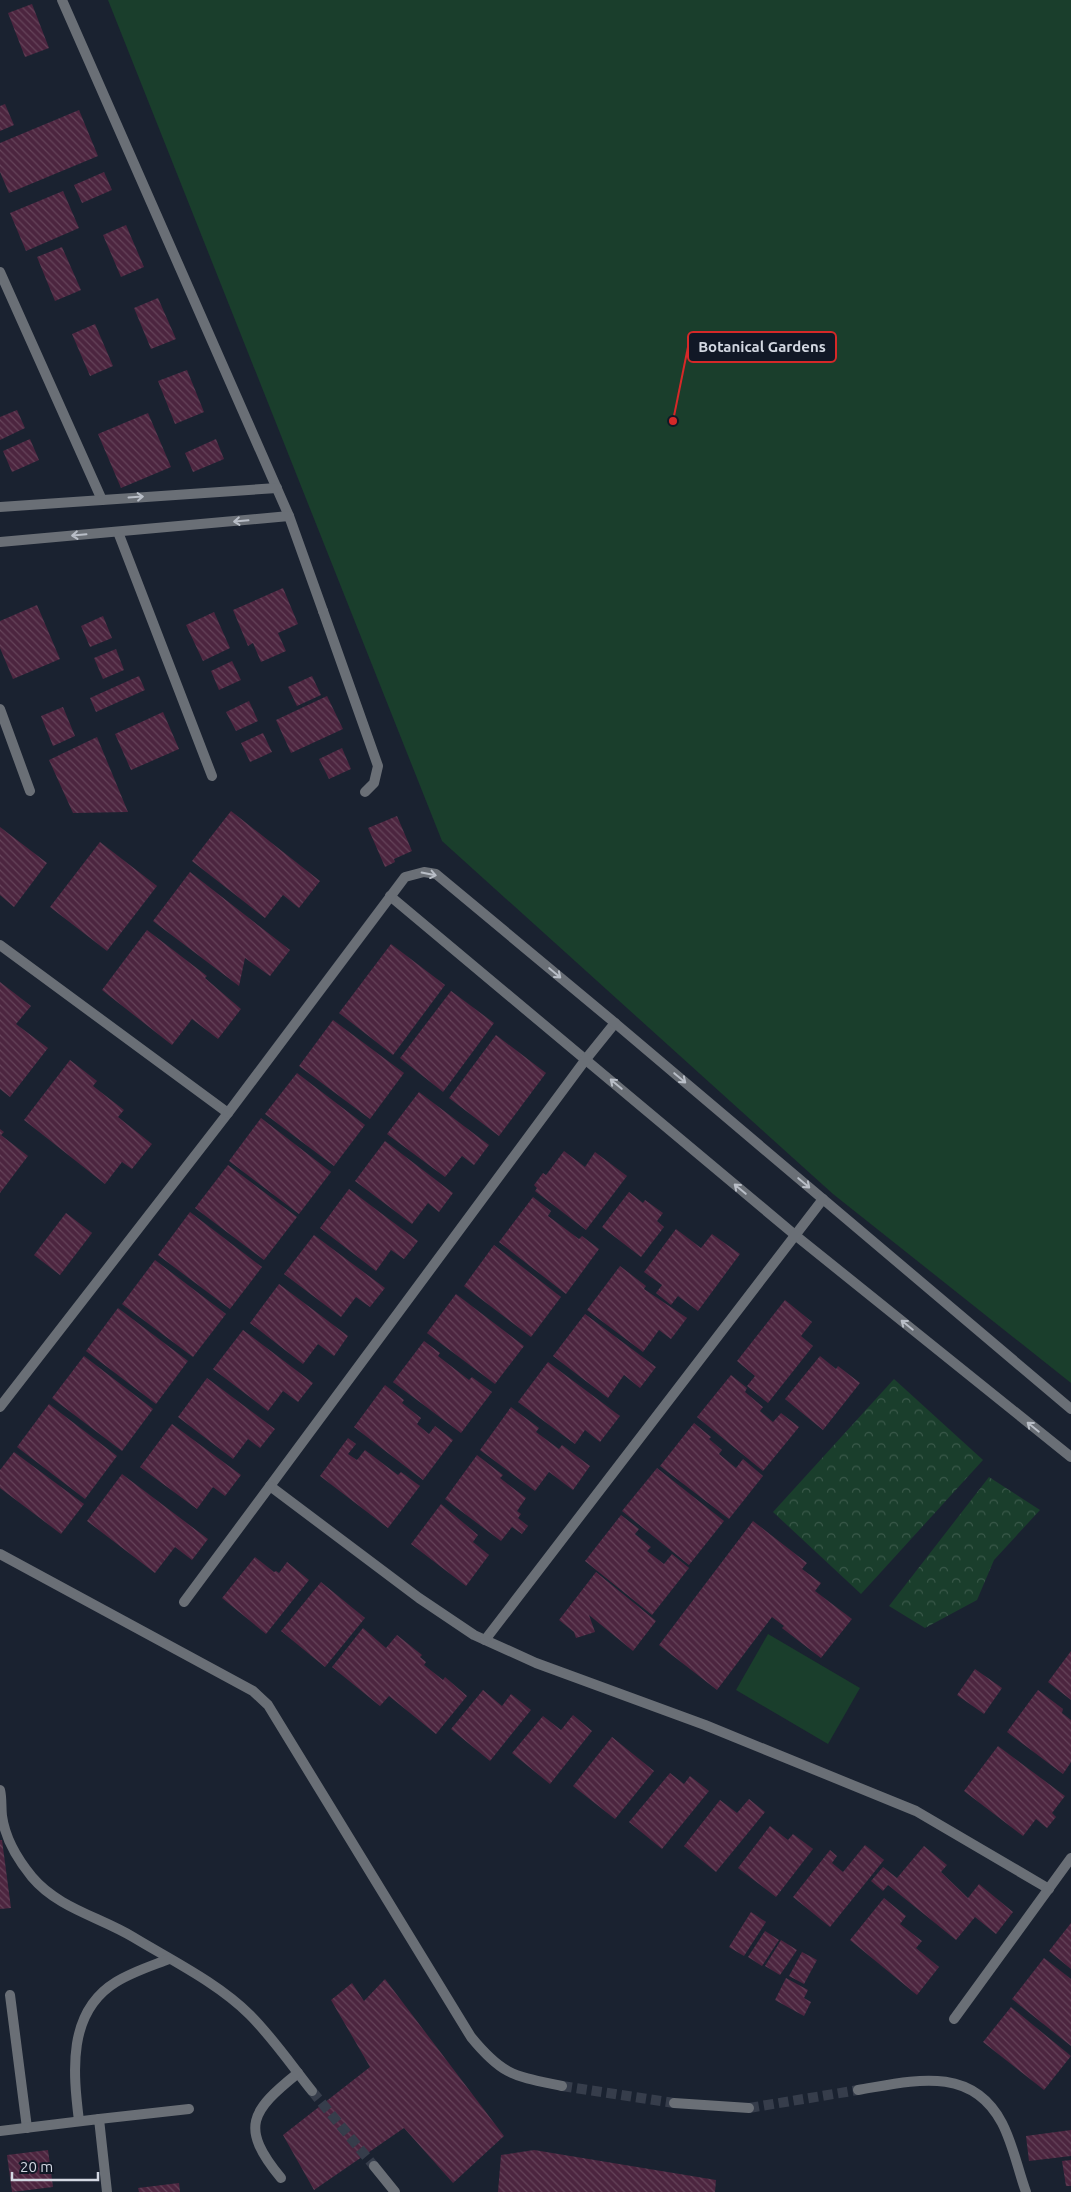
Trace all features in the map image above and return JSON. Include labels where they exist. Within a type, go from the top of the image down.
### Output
[{"type":"street","points":[[62,0],[289,516],[378,766],[374,783],[365,792]]},
{"type":"street","points":[[0,272],[102,500]]},
{"type":"street","points":[[0,507],[277,488]]},
{"type":"street","points":[[0,542],[289,516]]},
{"type":"street","points":[[118,532],[212,776]]},
{"type":"street","points":[[0,709],[30,791]]},
{"type":"street","points":[[0,1407],[228,1113],[405,877],[424,872],[436,874],[1071,1409]]},
{"type":"street","points":[[390,896],[795,1235],[1071,1457]]},
{"type":"street","points":[[0,945],[228,1113]]},
{"type":"street","points":[[184,1602],[586,1059],[615,1023]]},
{"type":"street","points":[[485,1640],[823,1199]]},
{"type":"street","points":[[270,1486],[419,1598],[474,1635],[536,1663],[705,1724],[916,1812],[1049,1889]]},
{"type":"street","points":[[0,1554],[253,1691],[268,1705],[471,2037],[497,2066],[517,2077],[562,2086]]},
{"type":"street","points":[[0,1790],[2,1817],[8,1837],[18,1858],[34,1879],[50,1893],[76,1910],[127,1934],[169,1958],[204,1980],[250,2014],[312,2091]]},
{"type":"street","points":[[954,2019],[1071,1858]]},
{"type":"street","points":[[79,2121],[74,2076],[75,2060],[82,2023],[88,2008],[104,1990],[116,1982],[169,1958]]},
{"type":"street","points":[[10,1995],[27,2128]]},
{"type":"street","points":[[282,2178],[262,2152],[257,2138],[256,2120],[257,2114],[266,2102],[298,2073]]},
{"type":"street","points":[[858,2090],[919,2080],[948,2081],[972,2089],[990,2104],[1002,2124],[1026,2192]]},
{"type":"street","points":[[674,2103],[749,2108]]},
{"type":"street","points":[[0,2131],[189,2109]]},
{"type":"street","points":[[99,2119],[107,2192]]},
{"type":"street","points":[[374,2166],[395,2192]]},
{"type":"green space","points":[[108,0],[1071,0],[1071,1383],[833,1194],[442,841]]},
{"type":"green space","points":[[894,1379],[983,1460],[861,1594],[773,1512]]},
{"type":"green space","points":[[989,1477],[1040,1510],[994,1560],[977,1600],[925,1628],[889,1606]]},
{"type":"green space","points":[[768,1634],[860,1688],[828,1744],[736,1690]]},
{"type":"building","points":[[32,4],[49,48],[25,57],[8,13]]},
{"type":"building","points":[[5,104],[14,125],[0,131],[0,106]]},
{"type":"building","points":[[79,110],[98,156],[9,193],[0,172],[0,143]]},
{"type":"building","points":[[104,172],[112,190],[82,203],[74,185]]},
{"type":"building","points":[[63,191],[79,228],[26,251],[10,213]]},
{"type":"building","points":[[126,225],[144,267],[121,277],[103,235]]},
{"type":"building","points":[[62,247],[81,290],[55,301],[37,257]]},
{"type":"building","points":[[158,298],[176,339],[151,349],[134,308]]},
{"type":"building","points":[[95,324],[113,366],[90,376],[72,334]]},
{"type":"building","points":[[187,370],[204,412],[175,424],[158,381]]},
{"type":"building","points":[[17,410],[25,428],[0,440],[0,417]]},
{"type":"building","points":[[148,413],[171,467],[121,488],[98,434]]},
{"type":"building","points":[[30,439],[39,460],[12,472],[3,451]]},
{"type":"building","points":[[216,439],[224,459],[193,472],[185,453]]},
{"type":"building","points":[[283,588],[298,624],[278,633],[286,651],[261,662],[253,643],[248,646],[233,610]]},
{"type":"building","points":[[37,605],[60,659],[13,679],[0,648],[0,621]]},
{"type":"building","points":[[214,612],[230,648],[203,661],[186,625]]},
{"type":"building","points":[[103,616],[112,638],[90,647],[81,626]]},
{"type":"building","points":[[116,649],[124,670],[103,679],[94,658]]},
{"type":"building","points":[[232,661],[241,680],[219,690],[211,671]]},
{"type":"building","points":[[139,676],[145,690],[96,712],[90,698]]},
{"type":"building","points":[[312,676],[321,695],[297,706],[288,687]]},
{"type":"building","points":[[327,696],[343,729],[291,753],[276,720]]},
{"type":"building","points":[[249,701],[258,721],[236,731],[226,712]]},
{"type":"building","points":[[63,707],[75,736],[53,746],[41,716]]},
{"type":"building","points":[[163,712],[179,749],[131,770],[115,734]]},
{"type":"building","points":[[263,733],[272,752],[250,762],[241,743]]},
{"type":"building","points":[[97,737],[128,812],[73,813],[49,760]]},
{"type":"building","points":[[342,748],[351,769],[329,779],[319,759]]},
{"type":"building","points":[[231,811],[320,881],[299,908],[283,895],[265,918],[192,861]]},
{"type":"building","points":[[397,816],[412,851],[394,859],[395,862],[385,867],[368,828]]},
{"type":"building","points":[[0,827],[47,863],[14,907],[0,895]]},
{"type":"building","points":[[100,842],[157,886],[107,951],[50,907]]},
{"type":"building","points":[[190,872],[290,950],[270,976],[245,958],[239,986],[153,921]]},
{"type":"building","points":[[147,930],[207,976],[205,978],[241,1009],[218,1039],[192,1019],[172,1045],[102,990]]},
{"type":"building","points":[[391,944],[445,985],[393,1055],[339,1013]]},
{"type":"building","points":[[0,982],[31,1006],[16,1024],[48,1048],[10,1097],[0,1089]]},
{"type":"building","points":[[451,991],[494,1023],[443,1092],[400,1058]]},
{"type":"building","points":[[333,1020],[404,1073],[370,1119],[299,1066]]},
{"type":"building","points":[[496,1035],[546,1073],[499,1136],[449,1098]]},
{"type":"building","points":[[70,1060],[97,1081],[93,1086],[124,1110],[118,1117],[152,1144],[132,1169],[122,1162],[105,1184],[24,1120]]},
{"type":"building","points":[[297,1073],[365,1125],[334,1166],[265,1114]]},
{"type":"building","points":[[419,1092],[489,1145],[474,1165],[462,1156],[445,1177],[387,1134]]},
{"type":"building","points":[[261,1118],[331,1172],[299,1214],[229,1161]]},
{"type":"building","points":[[0,1129],[4,1132],[1,1135],[28,1156],[0,1193]]},
{"type":"building","points":[[385,1141],[453,1193],[439,1212],[428,1203],[412,1224],[355,1181]]},
{"type":"building","points":[[564,1151],[585,1167],[595,1152],[627,1176],[586,1230],[535,1191],[537,1188],[534,1185],[543,1173],[546,1175]]},
{"type":"building","points":[[228,1165],[297,1217],[264,1260],[195,1208]]},
{"type":"building","points":[[349,1189],[418,1241],[404,1259],[391,1250],[376,1271],[320,1228]]},
{"type":"building","points":[[629,1192],[643,1203],[645,1200],[663,1213],[657,1221],[664,1227],[641,1257],[602,1227]]},
{"type":"building","points":[[533,1197],[551,1211],[548,1216],[579,1239],[582,1236],[599,1249],[566,1294],[499,1242]]},
{"type":"building","points":[[190,1212],[262,1267],[230,1309],[158,1255]]},
{"type":"building","points":[[66,1213],[92,1233],[60,1275],[34,1255]]},
{"type":"building","points":[[676,1229],[701,1248],[712,1234],[740,1254],[698,1311],[678,1296],[671,1305],[656,1293],[662,1285],[644,1272]]},
{"type":"building","points":[[314,1235],[385,1288],[370,1307],[356,1297],[341,1317],[284,1274]]},
{"type":"building","points":[[494,1245],[561,1297],[531,1337],[464,1286]]},
{"type":"building","points":[[155,1260],[226,1314],[193,1357],[122,1304]]},
{"type":"building","points":[[620,1266],[646,1286],[644,1289],[687,1318],[671,1339],[659,1330],[643,1352],[587,1310]]},
{"type":"building","points":[[279,1284],[348,1336],[334,1356],[318,1344],[303,1364],[250,1323]]},
{"type":"building","points":[[456,1294],[524,1346],[495,1384],[427,1333]]},
{"type":"building","points":[[785,1300],[812,1322],[801,1336],[813,1346],[768,1403],[747,1386],[755,1376],[737,1361]]},
{"type":"building","points":[[118,1308],[188,1361],[156,1404],[86,1351]]},
{"type":"building","points":[[585,1314],[656,1367],[640,1388],[624,1375],[608,1398],[553,1356]]},
{"type":"building","points":[[243,1330],[313,1383],[298,1402],[283,1391],[268,1411],[213,1369]]},
{"type":"building","points":[[424,1341],[440,1353],[438,1356],[469,1380],[472,1377],[492,1392],[461,1433],[393,1382]]},
{"type":"building","points":[[84,1356],[153,1409],[122,1451],[52,1398]]},
{"type":"building","points":[[820,1356],[836,1369],[838,1366],[860,1383],[823,1430],[785,1399]]},
{"type":"building","points":[[548,1362],[620,1416],[600,1442],[585,1430],[575,1444],[518,1402]]},
{"type":"building","points":[[731,1375],[747,1388],[745,1392],[763,1407],[760,1411],[773,1422],[781,1413],[799,1427],[763,1471],[697,1417]]},
{"type":"building","points":[[207,1378],[275,1429],[260,1448],[248,1439],[233,1459],[178,1417]]},
{"type":"building","points":[[385,1385],[404,1400],[402,1403],[421,1418],[417,1424],[429,1434],[435,1426],[453,1440],[423,1480],[354,1427]]},
{"type":"building","points":[[49,1404],[117,1456],[85,1499],[17,1447]]},
{"type":"building","points":[[511,1407],[539,1428],[536,1432],[559,1449],[562,1445],[590,1466],[573,1490],[549,1472],[535,1491],[480,1450]]},
{"type":"building","points":[[694,1423],[711,1437],[709,1439],[722,1450],[719,1454],[736,1468],[743,1459],[763,1476],[729,1519],[660,1466]]},
{"type":"building","points":[[172,1424],[241,1475],[225,1496],[213,1487],[197,1509],[140,1467]]},
{"type":"building","points":[[348,1438],[356,1444],[348,1454],[357,1460],[365,1450],[398,1475],[401,1472],[420,1486],[388,1528],[320,1476]]},
{"type":"building","points":[[14,1452],[84,1504],[61,1534],[0,1488],[0,1470]]},
{"type":"building","points":[[477,1455],[503,1475],[500,1478],[526,1498],[517,1511],[521,1514],[518,1518],[528,1526],[522,1534],[512,1527],[501,1541],[445,1499]]},
{"type":"building","points":[[657,1468],[724,1521],[689,1565],[622,1511]]},
{"type":"building","points":[[122,1474],[208,1539],[192,1560],[175,1547],[155,1573],[87,1521]]},
{"type":"building","points":[[441,1504],[478,1535],[473,1542],[489,1555],[466,1586],[411,1544]]},
{"type":"building","points":[[621,1515],[639,1529],[635,1534],[651,1547],[647,1551],[664,1564],[672,1554],[689,1568],[652,1615],[585,1561]]},
{"type":"building","points":[[753,1521],[807,1563],[802,1569],[821,1583],[815,1591],[852,1619],[821,1658],[782,1628],[784,1626],[772,1617],[717,1690],[659,1645]]},
{"type":"building","points":[[255,1557],[274,1572],[279,1573],[287,1562],[309,1580],[266,1634],[222,1598]]},
{"type":"building","points":[[596,1572],[656,1621],[633,1651],[589,1615],[595,1632],[576,1638],[574,1632],[559,1620]]},
{"type":"building","points":[[321,1582],[365,1618],[325,1667],[281,1631]]},
{"type":"building","points":[[363,1628],[386,1648],[397,1635],[422,1655],[420,1657],[426,1662],[424,1665],[443,1680],[445,1677],[467,1696],[436,1734],[389,1696],[380,1706],[332,1667]]},
{"type":"building","points":[[1071,1651],[1071,1700],[1048,1682]]},
{"type":"building","points":[[975,1669],[1002,1688],[984,1714],[957,1695]]},
{"type":"building","points":[[483,1690],[502,1706],[511,1694],[531,1710],[490,1761],[451,1729]]},
{"type":"building","points":[[1038,1690],[1063,1709],[1062,1713],[1071,1720],[1071,1762],[1063,1774],[1007,1732]]},
{"type":"building","points":[[573,1715],[592,1731],[550,1784],[512,1753],[543,1716],[561,1730]]},
{"type":"building","points":[[612,1737],[654,1771],[615,1819],[573,1786]]},
{"type":"building","points":[[998,1746],[1065,1796],[1052,1813],[1056,1817],[1047,1828],[1036,1819],[1023,1836],[964,1791]]},
{"type":"building","points":[[670,1773],[684,1784],[690,1776],[709,1791],[662,1849],[629,1822]]},
{"type":"building","points":[[749,1799],[765,1812],[716,1872],[684,1846],[720,1800],[737,1813]]},
{"type":"building","points":[[770,1826],[788,1840],[793,1834],[813,1849],[776,1897],[738,1868]]},
{"type":"building","points":[[0,1840],[2,1840],[11,1908],[0,1909]]},
{"type":"building","points":[[865,1845],[884,1860],[830,1927],[793,1897],[830,1850],[837,1856],[832,1863],[843,1872]]},
{"type":"building","points":[[924,1846],[947,1865],[941,1872],[968,1898],[979,1884],[1013,1912],[996,1934],[975,1917],[956,1940],[888,1885],[883,1891],[871,1881],[883,1867],[897,1878]]},
{"type":"building","points":[[884,1898],[906,1916],[900,1924],[922,1941],[916,1948],[939,1967],[917,1995],[850,1940]]},
{"type":"building","points":[[751,1912],[766,1922],[744,1956],[729,1947]]},
{"type":"building","points":[[1071,1923],[1071,1969],[1049,1951]]},
{"type":"building","points":[[765,1931],[779,1940],[762,1966],[748,1957]]},
{"type":"building","points":[[781,1940],[797,1950],[780,1975],[765,1966]]},
{"type":"building","points":[[802,1952],[817,1960],[804,1984],[789,1976]]},
{"type":"building","points":[[1044,1958],[1071,1979],[1071,2046],[1012,1999]]},
{"type":"building","points":[[786,1978],[808,1990],[804,1998],[811,2002],[804,2016],[775,2000]]},
{"type":"building","points":[[385,1979],[504,2136],[453,2183],[404,2128],[314,2190],[283,2135],[370,2067],[331,2000],[352,1983],[364,2001]]},
{"type":"building","points":[[1011,2007],[1071,2056],[1044,2090],[983,2042]]},
{"type":"building","points":[[1071,2130],[1071,2156],[1029,2161],[1026,2136]]},
{"type":"building","points":[[48,2150],[53,2187],[12,2192],[7,2155]]},
{"type":"building","points":[[534,2150],[716,2180],[715,2192],[498,2192],[501,2155]]},
{"type":"building","points":[[1071,2160],[1071,2186],[1066,2186],[1062,2161]]},
{"type":"building","points":[[179,2183],[180,2192],[139,2192],[138,2188]]},
{"type":"tunnel","points":[[562,2086],[674,2103]]},
{"type":"tunnel","points":[[749,2108],[858,2090]]},
{"type":"tunnel","points":[[312,2091],[374,2166]]},
{"type":"place","name":"Botanical Gardens","points":[[673,421]]}]
